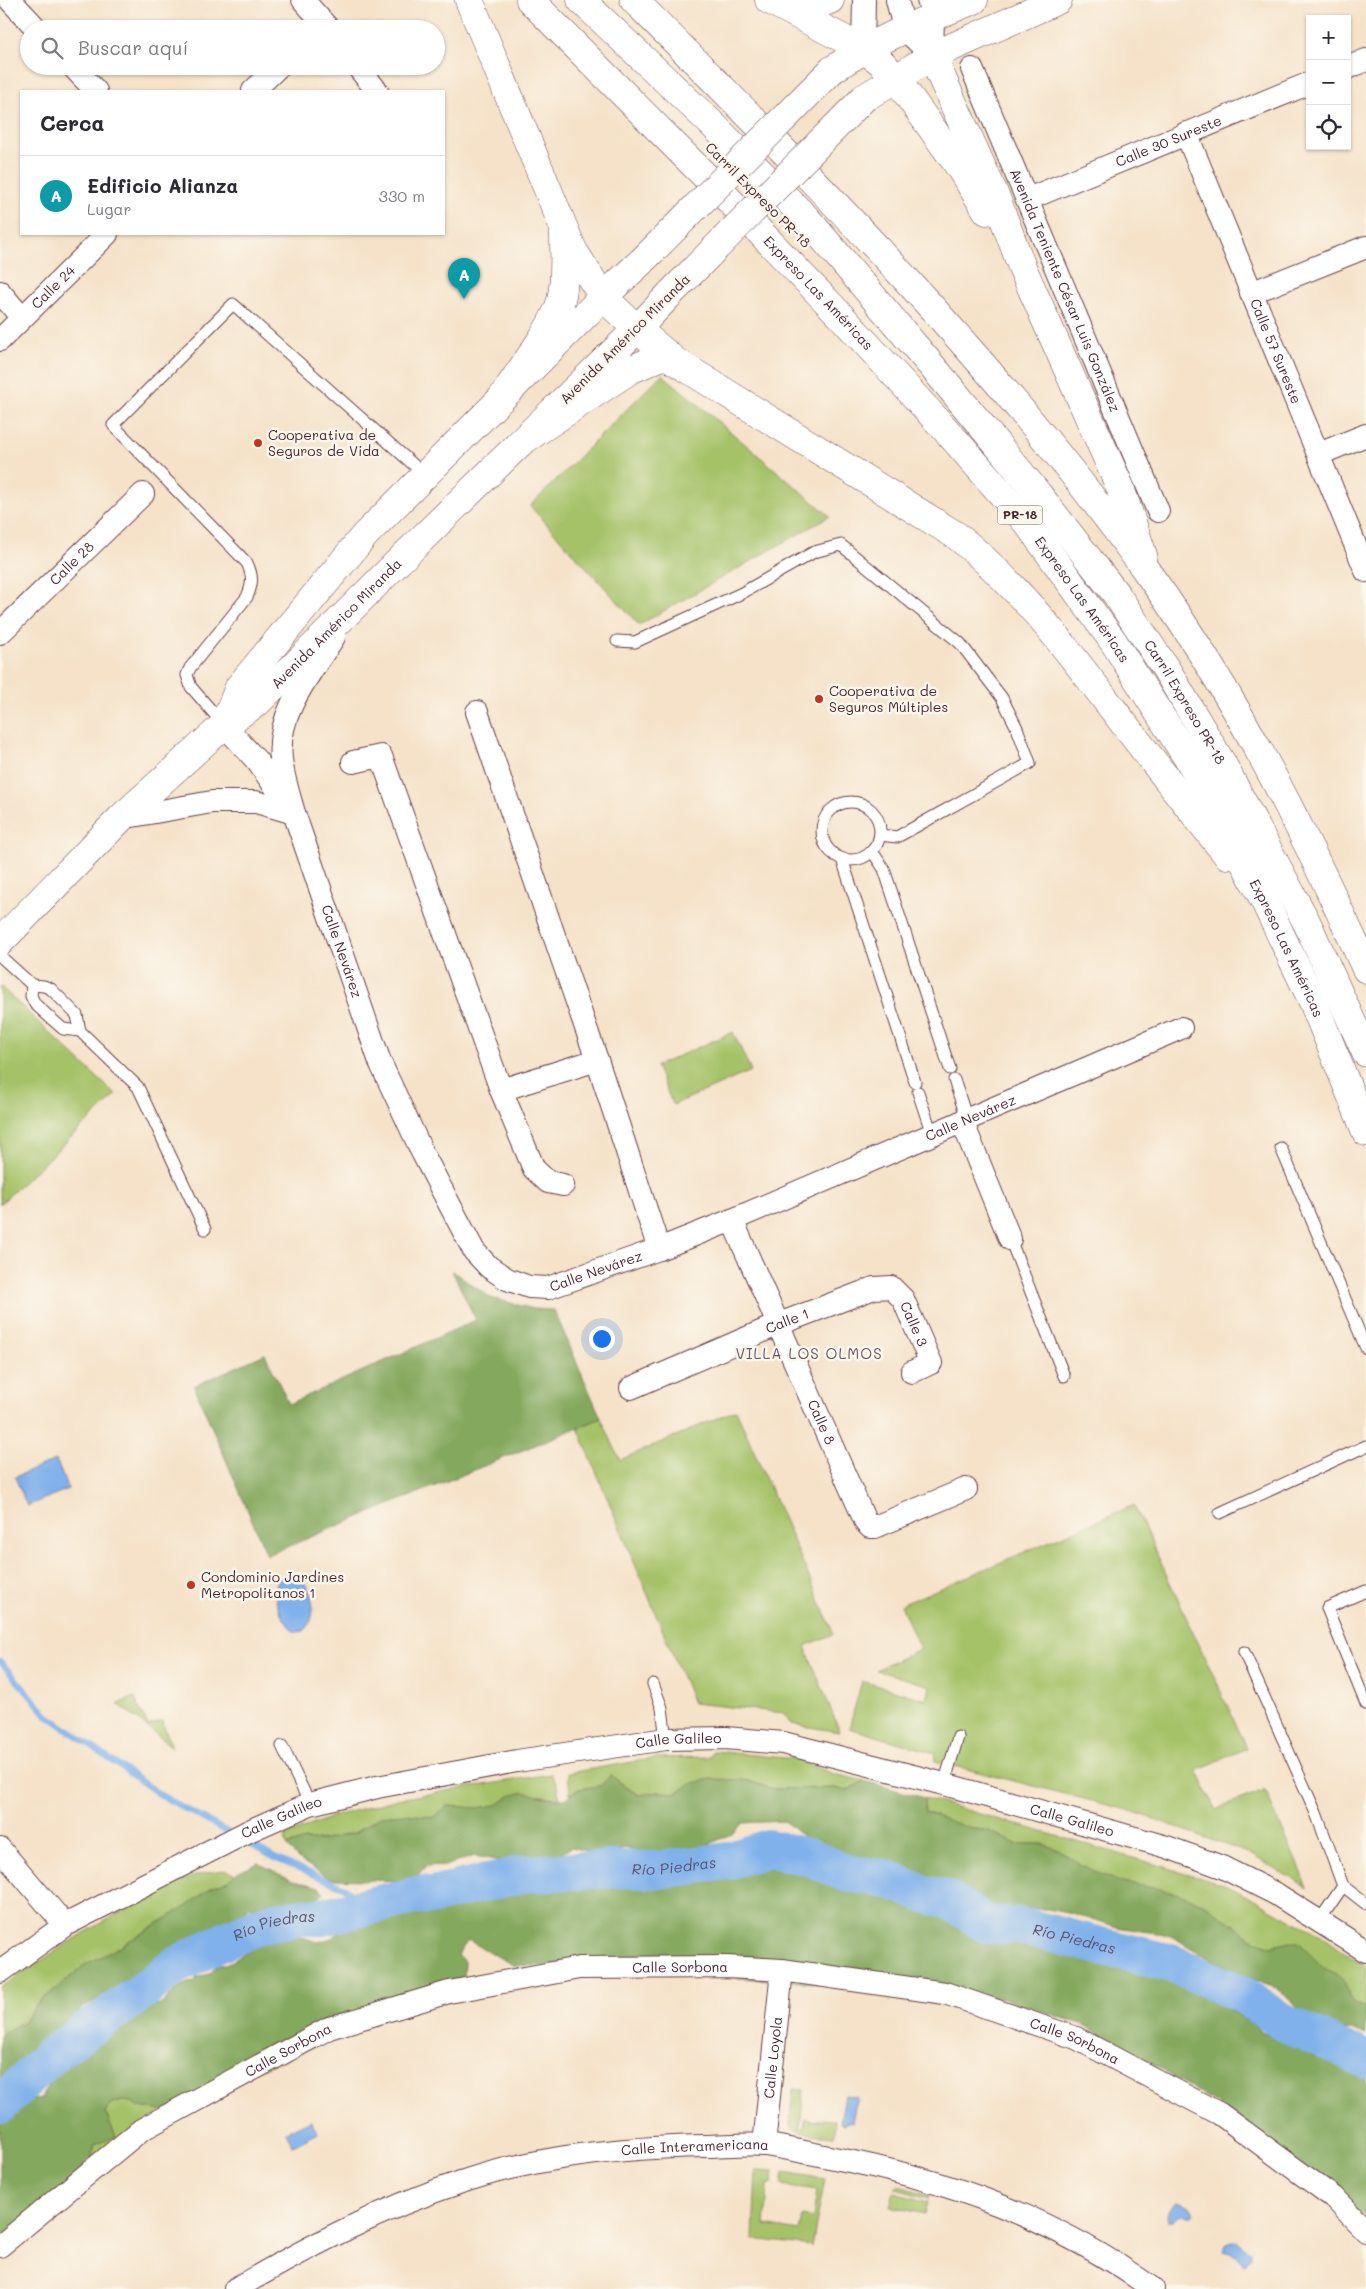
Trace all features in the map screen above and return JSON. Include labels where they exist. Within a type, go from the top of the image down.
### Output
[{"type":"main road","points":[[469,0],[573,250],[603,297],[667,354],[957,536],[986,559],[1020,592],[1079,664],[1173,788],[1265,902]]},
{"type":"main road","name":"Expreso Las Américas","points":[[530,0],[729,200],[840,315],[955,440],[1028,524],[1113,641],[1197,773],[1265,902],[1313,1002],[1366,1132]]},
{"type":"main road","name":"Carril Expreso PR-18","points":[[574,0],[698,135],[948,385]]},
{"type":"main road","name":"Carril Expreso PR-18","points":[[581,0],[711,122],[807,220],[948,385],[1038,494],[1116,594],[1166,669],[1223,765],[1307,923],[1366,1053]]},
{"type":"main road","points":[[634,0],[784,150],[902,273],[1025,414],[1150,575],[1194,641],[1258,750],[1317,864],[1366,969]]},
{"type":"main road","points":[[777,3],[814,6],[830,0]]},
{"type":"main road","name":"Avenida Américo Miranda","points":[[224,725],[239,686],[365,535],[832,70],[862,49],[904,28],[931,8],[974,0]]},
{"type":"main road","name":"Avenida Américo Miranda","points":[[0,942],[121,818],[224,725],[258,702],[353,606],[637,329],[864,98],[895,77],[932,56],[1058,0]]},
{"type":"main road","points":[[777,3],[862,49],[881,62],[895,77],[958,165],[1022,267]]},
{"type":"main road","points":[[932,56],[996,198],[1022,267],[1120,487],[1150,575]]},
{"type":"main road","points":[[501,399],[547,329],[561,300],[564,277],[564,228]]},
{"type":"main road","points":[[521,442],[630,370],[667,354]]},
{"type":"street","points":[[10,0],[29,20]]},
{"type":"street","points":[[303,0],[319,20]]},
{"type":"street","points":[[862,49],[864,0]]},
{"type":"street","points":[[897,0],[904,28],[932,56]]},
{"type":"street","points":[[931,8],[932,56]]},
{"type":"street","points":[[1351,66],[1366,60]]},
{"type":"street","name":"Avenida Teniente César Luis González","points":[[972,68],[1158,511]]},
{"type":"street","points":[[81,75],[95,90]]},
{"type":"street","points":[[254,90],[270,75]]},
{"type":"street","points":[[365,75],[376,90]]},
{"type":"street","name":"Calle 30 Sureste","points":[[1028,199],[1306,85]]},
{"type":"street","name":"Calle 57 Sureste","points":[[1186,133],[1366,571]]},
{"type":"street","name":"Calle 24","points":[[0,340],[106,235]]},
{"type":"street","points":[[1251,293],[1366,247]]},
{"type":"street","points":[[0,292],[22,318]]},
{"type":"street","points":[[1318,454],[1366,435]]},
{"type":"street","name":"Calle 28","points":[[0,633],[143,494]]},
{"type":"street","points":[[121,818],[212,802],[256,802],[294,812],[281,759],[284,726],[299,688],[353,606]]},
{"type":"street","points":[[477,712],[660,1249]]},
{"type":"street","name":"Calle Nevárez","points":[[224,725],[257,760],[294,812],[357,1000],[380,1062],[423,1154],[474,1251],[489,1267],[507,1279],[529,1287],[548,1288],[660,1249],[1181,1028]]},
{"type":"street","points":[[353,762],[381,756],[501,1090],[534,1169],[548,1182],[563,1186]]},
{"type":"street","points":[[501,1090],[597,1060]]},
{"type":"street","points":[[964,1120],[1010,1239]]},
{"type":"street","name":"Calle 8","points":[[732,1220],[870,1527],[875,1527],[966,1489]]},
{"type":"street","name":"Calle 1","points":[[631,1388],[779,1324],[874,1288],[891,1287]]},
{"type":"street","name":"Calle 3","points":[[891,1287],[903,1299],[921,1367]]},
{"type":"street","name":"Calle Galileo","points":[[0,1972],[65,1925],[249,1831],[310,1804],[377,1787],[517,1761],[666,1739],[726,1738],[783,1743],[944,1784],[1176,1851],[1222,1867],[1276,1894],[1366,1951]]},
{"type":"street","points":[[0,1848],[65,1925]]},
{"type":"street","name":"Calle Sorbona","points":[[0,2246],[141,2130],[329,2028],[449,1992],[579,1968],[726,1967],[782,1970],[945,1992],[1076,2038],[1220,2114],[1333,2197],[1366,2231]]},
{"type":"street","name":"Calle Loyola","points":[[764,2145],[782,1970]]},
{"type":"street","name":"Calle Interamericana","points":[[235,2289],[366,2218],[462,2182],[557,2157],[649,2147],[764,2145],[874,2166],[974,2194],[1058,2231],[1131,2273],[1153,2289]]},
{"type":"lane","points":[[224,725],[192,687],[187,675],[190,668],[247,596],[253,585],[252,574],[247,563],[113,425],[233,304],[425,475]]},
{"type":"lane","points":[[617,641],[635,642],[742,593],[814,552],[841,545],[960,643],[1002,698],[1018,728],[1030,763],[897,836],[880,835]]},
{"type":"lane","points":[[860,803],[876,815],[880,825],[880,835],[872,851],[863,858],[853,860],[842,859],[833,854],[826,846],[822,837],[824,822],[832,809],[840,804],[860,803]]},
{"type":"lane","points":[[872,851],[884,869],[952,1074],[964,1120]]},
{"type":"lane","points":[[842,859],[932,1134]]},
{"type":"lane","points":[[0,956],[32,985],[51,988],[77,1015],[80,1031],[138,1087],[150,1109],[204,1229]]},
{"type":"lane","points":[[32,985],[31,996],[35,1004],[64,1029],[80,1031]]},
{"type":"lane","points":[[1281,1148],[1366,1348]]},
{"type":"lane","points":[[1010,1239],[1064,1376]]},
{"type":"lane","points":[[1220,1513],[1366,1446]]},
{"type":"lane","points":[[1366,1591],[1327,1608],[1366,1704]]},
{"type":"lane","points":[[1244,1652],[1316,1813],[1343,1886],[1366,1904]]},
{"type":"lane","points":[[653,1684],[662,1708],[666,1739]]},
{"type":"lane","points":[[944,1784],[958,1738]]},
{"type":"lane","points":[[282,1746],[310,1804]]},
{"type":"lane","points":[[1319,1921],[1343,1886]]},
{"type":"green space","points":[[662,374],[830,516],[639,625],[530,506]]},
{"type":"green space","points":[[0,986],[116,1095],[0,1204]]},
{"type":"green space","points":[[733,1032],[751,1071],[673,1105],[656,1066]]},
{"type":"green space","points":[[452,1271],[491,1298],[534,1309],[554,1310],[601,1418],[267,1555],[194,1386],[265,1354],[289,1404],[476,1320]]},
{"type":"green space","points":[[736,1410],[834,1634],[805,1646],[840,1732],[791,1724],[784,1713],[693,1703],[578,1428],[601,1418],[620,1460]]},
{"type":"green space","points":[[1134,1505],[1247,1748],[1197,1770],[1215,1809],[1265,1790],[1308,1888],[1248,1853],[1131,1811],[935,1761],[934,1753],[849,1728],[862,1681],[927,1700],[930,1686],[876,1670],[920,1649],[901,1605]]},
{"type":"green space","points":[[134,1697],[148,1726],[162,1721],[172,1747],[118,1704]]},
{"type":"green space","points":[[713,1751],[795,1759],[834,1774],[864,1781],[847,1791],[835,1788],[773,1789],[745,1780],[710,1779],[693,1783],[676,1793],[659,1792],[639,1795],[611,1776],[600,1786],[579,1789],[570,1794],[568,1773],[657,1758],[709,1757]]},
{"type":"green space","points":[[551,1774],[556,1783],[560,1799],[544,1796],[510,1796],[497,1805],[478,1808],[447,1806],[434,1817],[406,1814],[382,1816],[354,1833],[324,1840],[305,1840],[287,1846],[285,1836],[334,1816],[398,1799]]},
{"type":"green space","points":[[611,1775],[639,1795],[659,1792],[676,1793],[693,1783],[710,1779],[745,1780],[773,1789],[835,1788],[847,1791],[864,1781],[924,1798],[925,1812],[972,1829],[987,1830],[1016,1844],[1043,1844],[1059,1850],[1081,1865],[1117,1881],[1189,1897],[1208,1906],[1251,1938],[1273,1946],[1299,1942],[1319,1963],[1343,1979],[1352,2000],[1366,2008],[1366,2036],[1352,2029],[1331,2030],[1315,2023],[1303,2014],[1290,1998],[1273,1986],[1242,1975],[1169,1935],[1117,1927],[1087,1917],[1047,1909],[1020,1909],[1013,1917],[998,1917],[983,1911],[958,1887],[898,1868],[832,1854],[805,1838],[784,1821],[743,1823],[733,1833],[678,1859],[651,1858],[638,1851],[624,1848],[604,1856],[572,1847],[548,1861],[533,1864],[516,1864],[475,1856],[447,1865],[426,1866],[415,1878],[404,1881],[331,1879],[298,1859],[287,1846],[305,1840],[324,1840],[354,1833],[381,1816],[406,1814],[434,1817],[447,1806],[478,1808],[497,1805],[510,1796],[523,1792],[553,1799],[565,1799],[579,1789],[600,1786]]},
{"type":"green space","points":[[924,1798],[1224,1884],[1321,1935],[1366,1968],[1366,2008],[1352,2000],[1343,1979],[1324,1968],[1308,1955],[1303,1947],[1291,1942],[1273,1946],[1251,1938],[1189,1897],[1117,1881],[1081,1865],[1059,1850],[1043,1844],[1016,1844],[987,1830],[972,1829],[925,1812]]},
{"type":"green space","points":[[258,1863],[292,1880],[319,1887],[324,1893],[315,1901],[293,1899],[287,1906],[279,1909],[273,1910],[267,1904],[248,1908],[244,1916],[218,1925],[220,1930],[205,1944],[191,1948],[176,1948],[135,1978],[134,1982],[124,1992],[106,1996],[84,2006],[71,2021],[69,2027],[60,2033],[46,2036],[47,2051],[43,2058],[25,2065],[26,2071],[21,2077],[8,2085],[7,2091],[0,2099],[0,2035],[26,2020],[36,2005],[86,1964],[109,1953],[187,1906],[213,1886],[228,1881],[235,1874]]},
{"type":"green space","points":[[808,1864],[825,1874],[838,1878],[865,1883],[887,1884],[896,1894],[914,1906],[947,1913],[985,1931],[992,1921],[1012,1923],[1022,1938],[1038,1944],[1098,1962],[1115,1962],[1197,1989],[1251,2023],[1262,2033],[1285,2037],[1328,2060],[1348,2066],[1366,2075],[1366,2217],[1261,2161],[1244,2122],[1156,2066],[1082,2024],[1001,1998],[980,2011],[965,1993],[558,1966],[513,1965],[468,1940],[458,1955],[465,1963],[464,1983],[162,2111],[139,2107],[132,2102],[122,2101],[110,2105],[105,2112],[116,2137],[95,2145],[91,2159],[0,2251],[0,2124],[17,2110],[21,2103],[41,2098],[57,2070],[90,2048],[95,2037],[114,2023],[125,2009],[135,2002],[160,2005],[184,1984],[195,1982],[196,1978],[209,1974],[218,1965],[226,1965],[252,1949],[277,1937],[294,1935],[318,1942],[332,1938],[353,1919],[365,1917],[382,1908],[395,1893],[417,1888],[442,1886],[483,1869],[499,1868],[538,1881],[593,1877],[665,1881],[678,1873],[690,1870],[708,1878],[726,1877],[763,1867]]},
{"type":"green space","points":[[227,1870],[235,1874],[228,1881],[213,1886],[187,1906],[109,1953],[86,1964],[36,2005],[26,2020],[0,2035],[0,1988],[81,1935],[153,1894],[189,1878],[214,1871]]},
{"type":"green space","points":[[793,2089],[804,2090],[800,2129],[804,2129],[805,2119],[835,2121],[834,2136],[807,2134],[794,2129],[791,2124]]},
{"type":"green space","points":[[122,2101],[132,2102],[139,2107],[162,2111],[91,2159],[95,2144],[116,2137],[105,2112],[110,2105]]},
{"type":"green space","points":[[756,2170],[774,2171],[773,2183],[768,2185],[765,2225],[799,2231],[802,2216],[813,2218],[817,2190],[782,2185],[784,2172],[825,2179],[812,2246],[753,2239]]},
{"type":"green space","points":[[898,2186],[928,2194],[929,2198],[895,2189]]},
{"type":"green space","points":[[894,2193],[928,2202],[925,2214],[890,2206]]},
{"type":"water","points":[[56,1460],[68,1489],[27,1506],[15,1477]]},
{"type":"water","points":[[289,1572],[303,1582],[312,1598],[312,1616],[304,1631],[295,1632],[289,1626],[276,1601],[275,1592],[277,1584],[281,1577]]},
{"type":"water","points":[[845,2095],[857,2097],[852,2122],[846,2121],[845,2124],[840,2123]]},
{"type":"water","points":[[311,2120],[318,2133],[293,2146],[286,2132]]},
{"type":"water","points":[[1178,2201],[1191,2207],[1194,2213],[1191,2217],[1181,2215],[1173,2221],[1168,2221],[1167,2215]]},
{"type":"water","points":[[1236,2241],[1250,2251],[1251,2257],[1245,2264],[1237,2256],[1223,2252],[1227,2244]]},
{"type":"waterway","points":[[0,1661],[47,1715],[162,1796],[231,1834]]},
{"type":"waterway","points":[[242,1840],[279,1860],[345,1888],[363,1908]]},
{"type":"waterway","name":"Río Piedras","points":[[0,2105],[55,2052],[136,1996],[175,1966],[265,1923],[300,1917],[322,1917],[422,1894],[429,1896],[523,1874],[613,1869],[657,1870],[728,1861],[768,1848],[812,1858],[845,1873],[889,1879],[920,1893],[949,1900],[986,1924],[1020,1926],[1174,1964],[1245,1996],[1279,2020],[1366,2060]]},
{"type":"place","name":"Edificio Alianza","points":[[464,299]]},
{"type":"place","name":"Cooperativa de Seguros de Vida","points":[[258,443]]},
{"type":"place","name":"Cooperativa de Seguros Múltiples","points":[[819,699]]},
{"type":"place","name":"Condominio Jardines Metropolitanos 1","points":[[191,1585]]},
{"type":"district","name":"VILLA LOS OLMOS","points":[[809,1354]]}]
